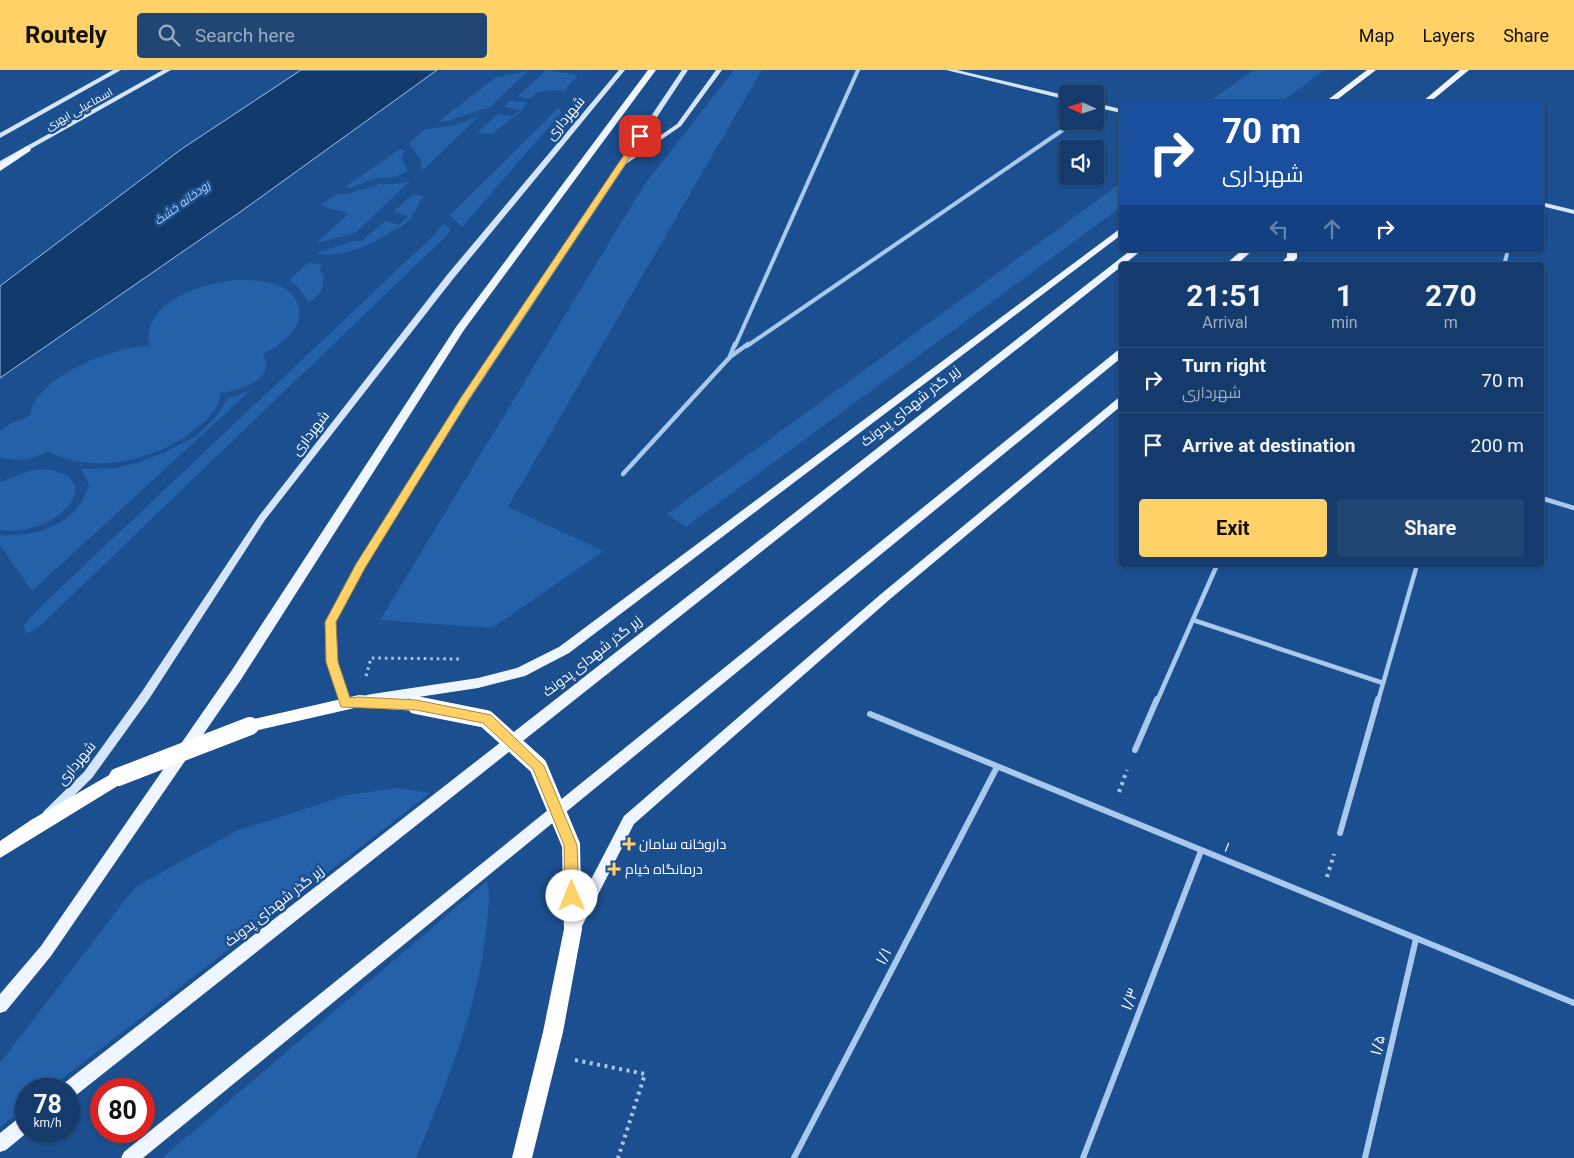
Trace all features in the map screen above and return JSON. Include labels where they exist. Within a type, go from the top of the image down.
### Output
[{"type":"highway","points":[[0,851],[37,825],[118,777],[250,726],[352,703],[416,705],[486,719],[538,766],[571,845],[573,930],[547,1055],[522,1158]]},
{"type":"main road","points":[[0,1006],[46,951],[236,674],[460,329],[652,70]]},
{"type":"main road","points":[[1332,100],[1372,70]]},
{"type":"main road","points":[[1428,100],[1465,70]]},
{"type":"main road","points":[[0,166],[28,149]]},
{"type":"main road","points":[[352,703],[478,683],[520,672],[564,650],[1119,233]]},
{"type":"main road","name":"زیر گذر شهدای پدونک","points":[[1122,262],[1134,252]]},
{"type":"main road","points":[[1234,262],[1246,252]]},
{"type":"main road","name":"زیر گذر شهدای پدونک","points":[[80,1081],[1119,264]]},
{"type":"main road","points":[[130,1158],[1119,355]]},
{"type":"main road","points":[[573,930],[596,880],[629,820],[885,597],[1119,403]]},
{"type":"main road","points":[[0,1144],[15,1132]]},
{"type":"street","name":"اسماعیلی ابهری","points":[[0,136],[118,70]]},
{"type":"street","name":"اسماعیلی ابهری","points":[[28,149],[168,70]]},
{"type":"street","name":"شهرداری","points":[[37,825],[88,775],[145,696],[274,502],[450,278],[622,70]]},
{"type":"street","points":[[352,703],[332,662],[330,622],[360,567],[465,399],[622,166],[684,70]]},
{"type":"street","points":[[622,166],[679,125],[719,70]]},
{"type":"street","points":[[730,357],[858,70]]},
{"type":"street","points":[[949,70],[1059,96]]},
{"type":"street","points":[[1104,108],[1119,111]]},
{"type":"street","points":[[623,474],[730,357],[1063,130]]},
{"type":"street","points":[[1544,205],[1574,212]]},
{"type":"street","points":[[1544,499],[1574,508]]},
{"type":"street","points":[[1135,750],[1216,567]]},
{"type":"street","points":[[1340,832],[1416,567]]},
{"type":"street","points":[[1193,620],[1383,683]]},
{"type":"street","name":"۱","points":[[870,714],[1574,1003]]},
{"type":"street","name":"۱/۱","points":[[794,1158],[997,767]]},
{"type":"street","name":"۱/۳","points":[[1083,1158],[1201,851]]},
{"type":"street","name":"۱/۵","points":[[1365,1158],[1416,939]]},
{"type":"path","points":[[370,658],[469,659]]},
{"type":"path","points":[[1111,813],[1135,750]]},
{"type":"path","points":[[1321,899],[1340,832]]},
{"type":"path","points":[[547,1055],[644,1074],[618,1158]]},
{"type":"shaded area","points":[[546,70],[578,75],[564,91],[549,90],[537,93],[529,99],[517,97]]},
{"type":"shaded area","points":[[734,70],[762,70],[508,507],[604,551],[492,628],[380,620],[644,185]]},
{"type":"shaded area","points":[[1254,70],[1325,70],[1284,100],[1211,100]]},
{"type":"shaded area","points":[[528,71],[490,107],[447,121],[439,121],[496,77]]},
{"type":"shaded area","points":[[509,101],[527,102],[521,111],[492,134],[477,133],[498,114],[513,116],[520,110],[505,107]]},
{"type":"shaded area","points":[[558,108],[562,112],[462,227],[450,215]]},
{"type":"shaded area","points":[[479,116],[422,171],[421,160],[409,143],[425,129],[452,126]]},
{"type":"shaded area","points":[[400,149],[405,151],[401,157],[408,171],[396,177],[377,178],[350,188],[346,186]]},
{"type":"shaded area","points":[[410,181],[355,233],[316,243],[348,214],[320,205],[337,194],[347,194],[380,184],[397,184]]},
{"type":"shaded area","points":[[1119,184],[1119,208],[686,527],[667,514]]},
{"type":"shaded area","points":[[413,194],[424,196],[412,217],[402,226],[358,249],[325,255],[317,254],[318,252],[354,241],[362,241],[385,221],[399,225],[408,216],[393,212]]},
{"type":"shaded area","points":[[443,224],[449,227],[450,231],[445,237],[39,627],[26,634],[24,625],[35,612],[432,237]]},
{"type":"shaded area","points":[[309,262],[322,265],[320,270],[324,276],[321,292],[309,303],[298,287],[289,280]]},
{"type":"shaded area","points":[[233,280],[264,282],[283,287],[295,298],[298,305],[299,319],[296,327],[288,337],[278,346],[263,354],[266,362],[265,370],[261,376],[247,386],[221,393],[216,408],[198,427],[182,439],[165,448],[146,456],[126,461],[85,462],[66,458],[48,451],[24,459],[0,457],[0,431],[10,424],[30,416],[35,402],[46,388],[61,376],[79,366],[117,351],[150,346],[148,332],[154,318],[172,301],[196,289]]},
{"type":"shaded area","points":[[251,390],[32,591],[0,545],[0,535],[28,534],[54,525],[76,510],[84,498],[89,485],[81,469],[114,468],[136,463],[163,453],[196,436],[216,417],[227,399]]},
{"type":"shaded area","points":[[43,469],[68,476],[73,482],[75,490],[68,506],[60,514],[37,526],[19,531],[0,530],[0,482],[29,471]]},
{"type":"shaded area","points":[[399,788],[430,793],[63,1078],[15,1078],[15,1115],[0,1127],[0,1063],[135,887],[236,831],[348,795]]},
{"type":"shaded area","points":[[487,881],[489,897],[487,923],[477,983],[450,1072],[416,1158],[162,1158]]},
{"type":"water","name":"رودخانه خشک","points":[[301,70],[437,70],[243,210],[0,378],[0,286],[183,148]]},
{"type":"place","name":"داروخانه سامان","points":[[629,844]]},
{"type":"place","name":"درمانگاه خیام","points":[[614,869]]},
{"type":"route","points":[[572,896],[571,845],[538,766],[486,719],[416,705],[359,702],[345,704],[332,662],[330,622],[360,567],[465,399],[622,166],[640,136]]}]
